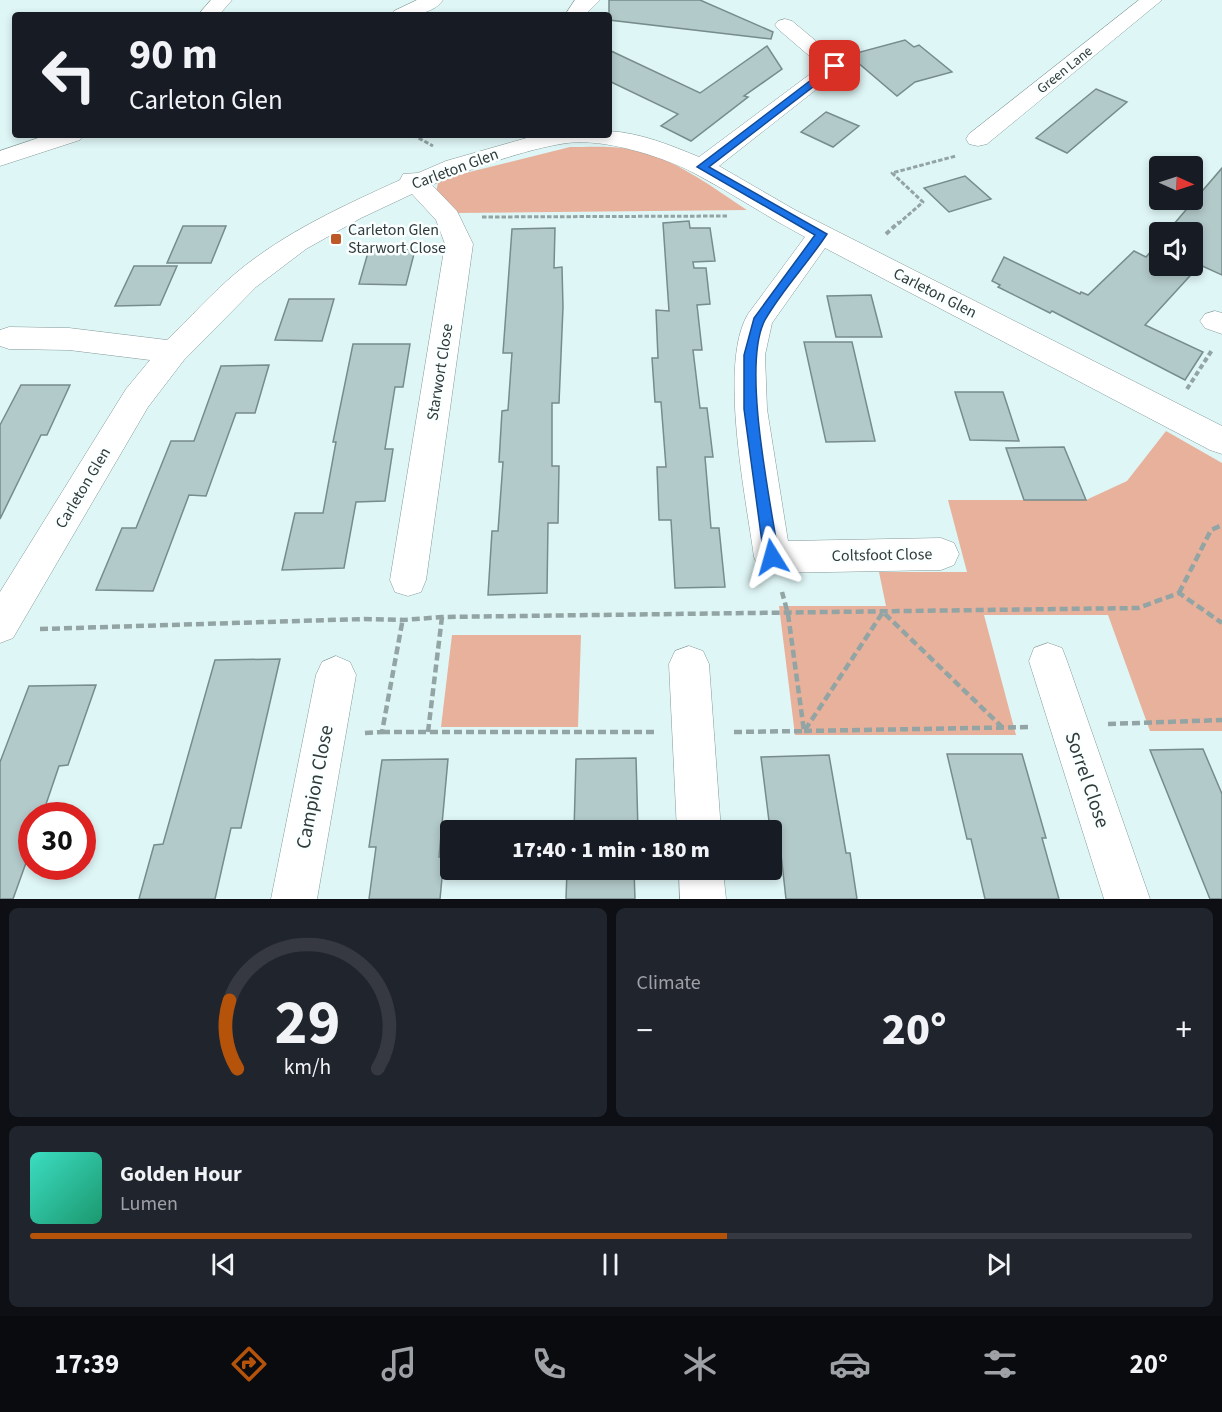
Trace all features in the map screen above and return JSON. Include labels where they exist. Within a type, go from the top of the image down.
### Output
[{"type":"street","points":[[211,12],[222,0]]},
{"type":"street","points":[[407,12],[433,0]]},
{"type":"street","points":[[577,12],[582,4],[590,0]]},
{"type":"street","name":"Green Lane","points":[[978,140],[1152,0]]},
{"type":"street","points":[[702,167],[835,66],[785,25]]},
{"type":"street","points":[[0,159],[62,138]]},
{"type":"street","name":"Carleton Glen","points":[[0,626],[137,398],[173,352],[246,280],[296,243],[413,181],[455,166],[556,138]]},
{"type":"street","name":"Carleton Glen","points":[[610,138],[650,146],[702,167],[786,216],[1222,441]]},
{"type":"street","name":"Starwort Close","points":[[408,580],[459,244],[448,217],[413,181]]},
{"type":"street","name":"Coltsfoot Close","points":[[821,234],[758,321],[750,355],[751,409],[772,557],[941,554]]},
{"type":"street","points":[[9,338],[69,339],[173,352]]},
{"type":"street","name":"Sorrel Close","points":[[1048,661],[1127,899]]},
{"type":"street","points":[[689,664],[698,820]]},
{"type":"street","name":"Campion Close","points":[[294,899],[336,675]]},
{"type":"street","points":[[702,880],[703,899]]},
{"type":"path","points":[[861,255],[923,202],[892,173],[959,155],[978,140]]},
{"type":"path","points":[[448,217],[786,216]]},
{"type":"path","points":[[1171,415],[1217,330]]},
{"type":"path","points":[[29,630],[213,622],[403,620],[442,617],[1138,608],[1179,593],[1211,530],[1222,525]]},
{"type":"path","points":[[325,736],[382,732],[403,620],[408,580]]},
{"type":"path","points":[[1179,593],[1222,624]]},
{"type":"path","points":[[883,612],[804,731],[1003,728],[1222,720]]},
{"type":"path","points":[[883,612],[1003,728]]},
{"type":"path","points":[[428,732],[442,617]]},
{"type":"shaded area","points":[[570,147],[625,148],[643,152],[697,177],[747,210],[452,213],[436,192],[438,183],[445,178]]},
{"type":"shaded area","points":[[1166,431],[1222,463],[1222,731],[1150,731],[1108,615],[984,615],[1016,735],[795,735],[779,606],[886,606],[879,572],[967,572],[948,500],[1086,500],[1127,481]]},
{"type":"shaded area","points":[[452,635],[581,635],[578,727],[441,727]]},
{"type":"building","points":[[609,0],[700,0],[773,32],[771,39],[612,20],[612,12],[609,12]]},
{"type":"building","points":[[905,40],[914,47],[919,45],[952,72],[915,82],[897,96],[849,55]]},
{"type":"building","points":[[767,46],[782,69],[744,96],[748,97],[691,141],[661,126],[678,114],[612,82],[612,51],[700,93]]},
{"type":"building","points":[[1096,89],[1127,102],[1067,153],[1036,138]]},
{"type":"building","points":[[826,112],[859,126],[833,147],[801,132]]},
{"type":"building","points":[[1222,168],[1222,275],[1203,266],[1203,222],[1176,222],[1186,210],[1203,210],[1203,190]]},
{"type":"building","points":[[965,176],[991,199],[949,212],[924,188]]},
{"type":"building","points":[[689,221],[690,228],[710,228],[715,261],[693,262],[694,268],[706,268],[710,304],[697,305],[702,350],[693,350],[700,408],[707,408],[713,457],[705,457],[711,528],[719,528],[725,587],[675,588],[671,520],[659,520],[657,467],[666,467],[661,402],[655,402],[652,358],[658,358],[656,310],[669,311],[663,223]]},
{"type":"building","points":[[183,226],[226,226],[211,263],[167,263]]},
{"type":"building","points":[[555,228],[554,268],[562,267],[563,307],[559,403],[552,403],[552,466],[559,466],[558,523],[548,523],[547,593],[488,595],[492,531],[498,531],[503,462],[499,462],[502,411],[508,410],[512,353],[503,353],[512,229]]},
{"type":"building","points":[[369,249],[415,250],[406,285],[359,284]]},
{"type":"building","points":[[1134,251],[1146,257],[1149,254],[1149,276],[1190,276],[1145,325],[1203,352],[1185,380],[1052,311],[1050,313],[998,287],[1000,285],[992,281],[1004,257],[1080,294],[1081,292],[1088,295]]},
{"type":"building","points":[[134,266],[177,266],[160,305],[115,306]]},
{"type":"building","points":[[871,295],[882,337],[836,337],[827,296]]},
{"type":"building","points":[[289,299],[334,299],[322,341],[275,340]]},
{"type":"building","points":[[804,342],[852,342],[875,441],[826,442]]},
{"type":"building","points":[[353,344],[410,344],[403,387],[395,387],[385,449],[393,449],[385,501],[356,502],[344,568],[282,570],[295,513],[323,513],[336,442],[333,442]]},
{"type":"building","points":[[269,365],[255,413],[236,413],[206,496],[189,495],[153,591],[96,590],[122,528],[136,528],[171,441],[194,441],[221,366]]},
{"type":"building","points":[[21,385],[70,385],[47,435],[41,435],[0,519],[0,425]]},
{"type":"building","points":[[955,392],[1003,392],[1019,441],[970,440]]},
{"type":"building","points":[[1064,447],[1086,500],[1024,500],[1006,448]]},
{"type":"building","points":[[280,659],[241,828],[231,828],[215,899],[139,899],[154,845],[163,844],[215,660]]},
{"type":"building","points":[[96,685],[68,765],[59,766],[47,802],[18,802],[18,880],[20,880],[13,899],[0,899],[0,762],[29,686]]},
{"type":"building","points":[[1203,749],[1222,794],[1222,899],[1210,899],[1150,750]]},
{"type":"building","points":[[947,754],[1022,754],[1046,838],[1042,838],[1059,899],[985,899],[971,839],[967,839]]},
{"type":"building","points":[[829,755],[846,853],[850,853],[857,899],[786,899],[782,863],[782,820],[769,820],[761,757]]},
{"type":"building","points":[[636,758],[638,820],[574,820],[576,759]]},
{"type":"building","points":[[448,759],[442,820],[440,820],[439,857],[442,880],[440,899],[369,899],[376,847],[369,847],[382,760]]},
{"type":"building","points":[[567,880],[634,880],[635,899],[566,899]]},
{"type":"place","name":"Carleton Glen Starwort Close","points":[[336,239]]},
{"type":"route","points":[[772,557],[751,409],[750,355],[758,321],[821,234],[702,167],[835,66]]}]
